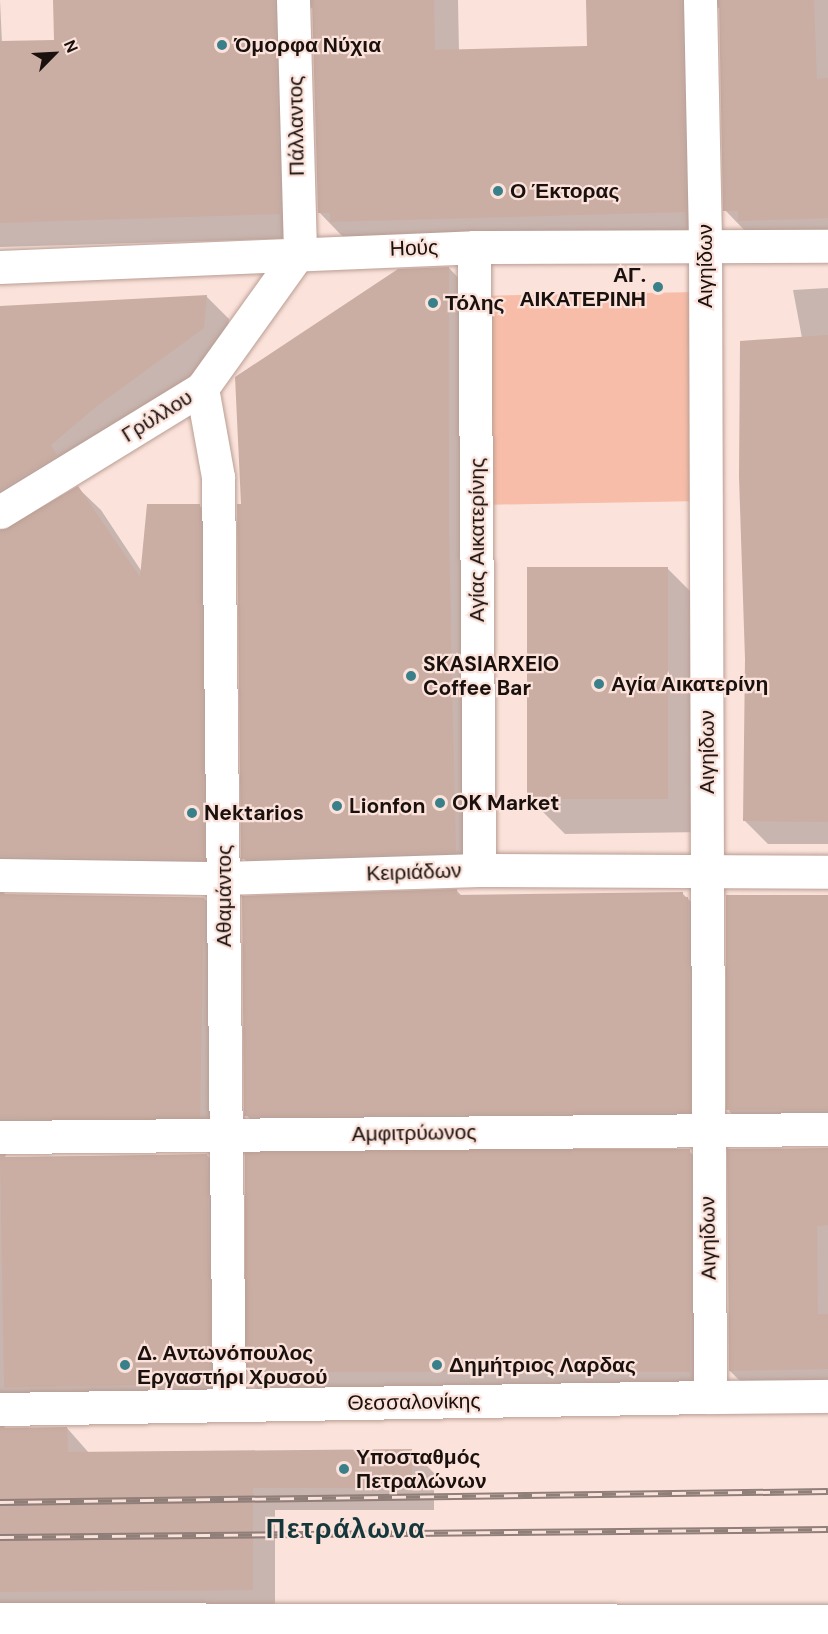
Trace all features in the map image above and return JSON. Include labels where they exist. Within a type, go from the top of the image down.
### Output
[{"type":"street","name":"Πάλλαντος","points":[[293,0],[300,251]]},
{"type":"street","name":"Αιγηίδων","points":[[700,0],[705,245],[707,1129],[710,1397]]},
{"type":"street","name":"Ηούς","points":[[0,267],[300,251],[474,247],[828,246]]},
{"type":"street","name":"Αγίας Αικατερίνης","points":[[474,247],[479,870]]},
{"type":"street","name":"Γρύλλου","points":[[0,512],[202,388],[300,251]]},
{"type":"street","name":"Αθαμάντος","points":[[202,388],[218,477],[228,1405]]},
{"type":"street","name":"Κειριάδων","points":[[0,875],[224,878],[479,870],[828,872]]},
{"type":"street","name":"Αμφιτρύωνος","points":[[0,1137],[828,1129]]},
{"type":"street","name":"Θεσσαλονίκης","points":[[0,1409],[828,1396]]},
{"type":"street","points":[[0,1619],[229,1628],[688,1628],[828,1621]]},
{"type":"shaded area","points":[[700,292],[704,501],[494,505],[490,296]]},
{"type":"building","points":[[53,0],[274,0],[280,214],[0,223],[0,41],[54,40]]},
{"type":"building","points":[[312,0],[434,0],[435,50],[587,46],[586,0],[681,0],[686,212],[330,222],[330,213],[318,213]]},
{"type":"building","points":[[719,0],[814,0],[817,79],[828,78],[828,218],[738,221],[738,211],[723,211]]},
{"type":"building","points":[[449,267],[449,537],[456,852],[241,859],[237,504],[241,504],[235,377],[398,269]]},
{"type":"building","points":[[207,295],[204,328],[97,406],[51,445],[57,455],[0,490],[0,306]]},
{"type":"building","points":[[828,335],[828,822],[743,821],[745,659],[739,477],[740,341]]},
{"type":"building","points":[[78,486],[140,577],[147,504],[200,504],[204,859],[0,856],[0,531]]},
{"type":"building","name":"Αγία Αικατερίνη","points":[[527,567],[668,567],[668,799],[527,799]]},
{"type":"building","points":[[457,889],[457,895],[683,892],[683,897],[688,897],[690,1112],[244,1116],[242,896]]},
{"type":"building","points":[[0,894],[204,898],[200,1122],[0,1118]]},
{"type":"building","points":[[726,895],[828,895],[828,1110],[726,1110]]},
{"type":"building","points":[[828,1148],[828,1225],[817,1226],[818,1314],[828,1314],[828,1369],[729,1371],[727,1149]]},
{"type":"building","points":[[245,1149],[690,1149],[690,1372],[245,1372]]},
{"type":"building","points":[[207,1154],[211,1384],[4,1388],[0,1158]]},
{"type":"building","points":[[67,1427],[68,1452],[412,1449],[412,1488],[253,1488],[253,1590],[0,1592],[0,1428]]},
{"type":"railway","points":[[0,1502],[828,1491]]},
{"type":"railway","points":[[0,1537],[828,1529]]},
{"type":"place","name":"Όμορφα Νύχια","points":[[222,45]]},
{"type":"place","name":"Ο Έκτορας","points":[[498,191]]},
{"type":"place","name":"ΑΓ. ΑΙΚΑΤΕΡΙΝΗ","points":[[658,287]]},
{"type":"place","name":"Τόλης","points":[[433,303]]},
{"type":"place","name":"SKASIARXEIO Coffee Bar","points":[[411,676]]},
{"type":"place","name":"Αγία Αικατερίνη","points":[[599,684]]},
{"type":"place","name":"OK Market","points":[[440,803]]},
{"type":"place","name":"Lionfon","points":[[337,806]]},
{"type":"place","name":"Nektarios","points":[[192,813]]},
{"type":"place","name":"Δ. Αντωνόπουλος Εργαστήρι Χρυσού","points":[[125,1365]]},
{"type":"place","name":"Δημήτριος Λαρδας","points":[[437,1365]]},
{"type":"place","name":"Υποσταθμός Πετραλώνων","points":[[344,1469]]},
{"type":"district","name":"Πετράλωνα","points":[[346,1529]]}]
